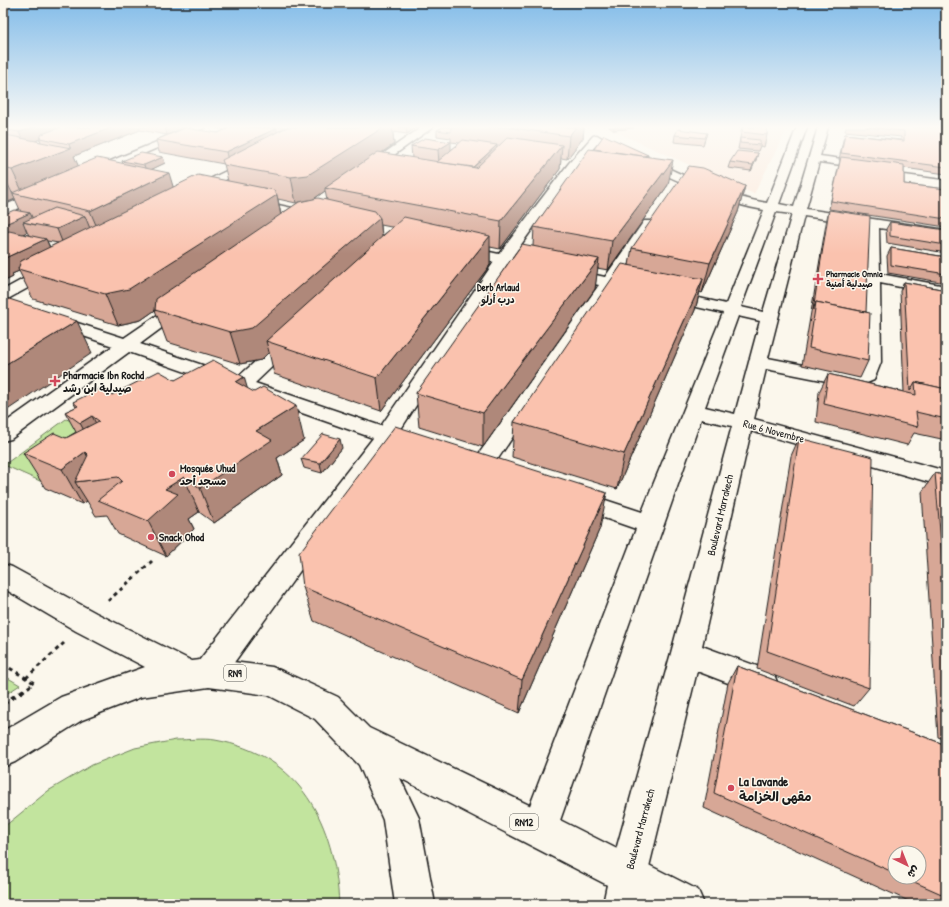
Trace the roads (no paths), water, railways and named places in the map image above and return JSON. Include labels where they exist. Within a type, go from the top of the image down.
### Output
[{"type":"street","points":[[78,178],[98,169]]},
{"type":"street","points":[[100,169],[121,174]]},
{"type":"street","points":[[181,193],[195,191],[236,169]]},
{"type":"street","points":[[354,179],[367,169]]},
{"type":"street","points":[[198,673],[386,435],[503,259],[569,169]]},
{"type":"street","points":[[655,169],[680,185]]},
{"type":"street","points":[[539,829],[650,524],[786,169]]},
{"type":"street","name":"Boulevard Marrakech","points":[[625,890],[686,653],[768,318],[812,169]]},
{"type":"street","points":[[870,169],[908,177],[946,176]]},
{"type":"street","points":[[649,176],[772,208],[946,234]]},
{"type":"street","points":[[3,211],[58,187]]},
{"type":"street","points":[[195,191],[217,196]]},
{"type":"street","points":[[10,195],[30,199]]},
{"type":"street","points":[[239,200],[327,220]]},
{"type":"street","points":[[293,224],[324,202]]},
{"type":"street","points":[[503,474],[474,464],[609,283],[657,212]]},
{"type":"street","points":[[758,362],[836,379],[857,381],[863,379],[870,373],[872,362],[872,277],[880,247],[872,222]]},
{"type":"street","points":[[452,248],[768,318]]},
{"type":"street","points":[[3,296],[65,262]]},
{"type":"street","points":[[872,277],[946,291]]},
{"type":"street","points":[[3,434],[198,294]]},
{"type":"street","points":[[3,304],[129,344],[241,385],[437,452]]},
{"type":"street","points":[[241,385],[304,327]]},
{"type":"street","name":"Rue 6 Novembre","points":[[693,411],[742,422],[946,479]]},
{"type":"street","points":[[554,492],[650,524]]},
{"type":"street","name":"RN9","points":[[3,575],[86,622],[198,673]]},
{"type":"street","points":[[686,653],[790,693]]},
{"type":"street","name":"RN9","points":[[3,750],[56,716],[95,698],[151,680],[198,673],[248,675],[271,680],[316,700],[337,715],[363,742],[384,774],[399,811],[410,855],[415,904]]},
{"type":"street","name":"RN12","points":[[363,742],[539,829],[625,890],[684,904]]},
{"type":"place","name":"Pharmacie Omnia صيدلية أمنية","points":[[818,279]]},
{"type":"place","name":"Pharmacie Ibn Rochd صيدلية ابن رشد","points":[[55,381]]},
{"type":"place","name":"Mosquée Uhud مسجد أحد","points":[[172,474]]},
{"type":"place","name":"Snack Ohod","points":[[151,537]]},
{"type":"place","name":"La Lavande مقهى الخزامة","points":[[731,788]]},
{"type":"district","name":"Derb Arlaud درب أرلو","points":[[498,292]]}]
